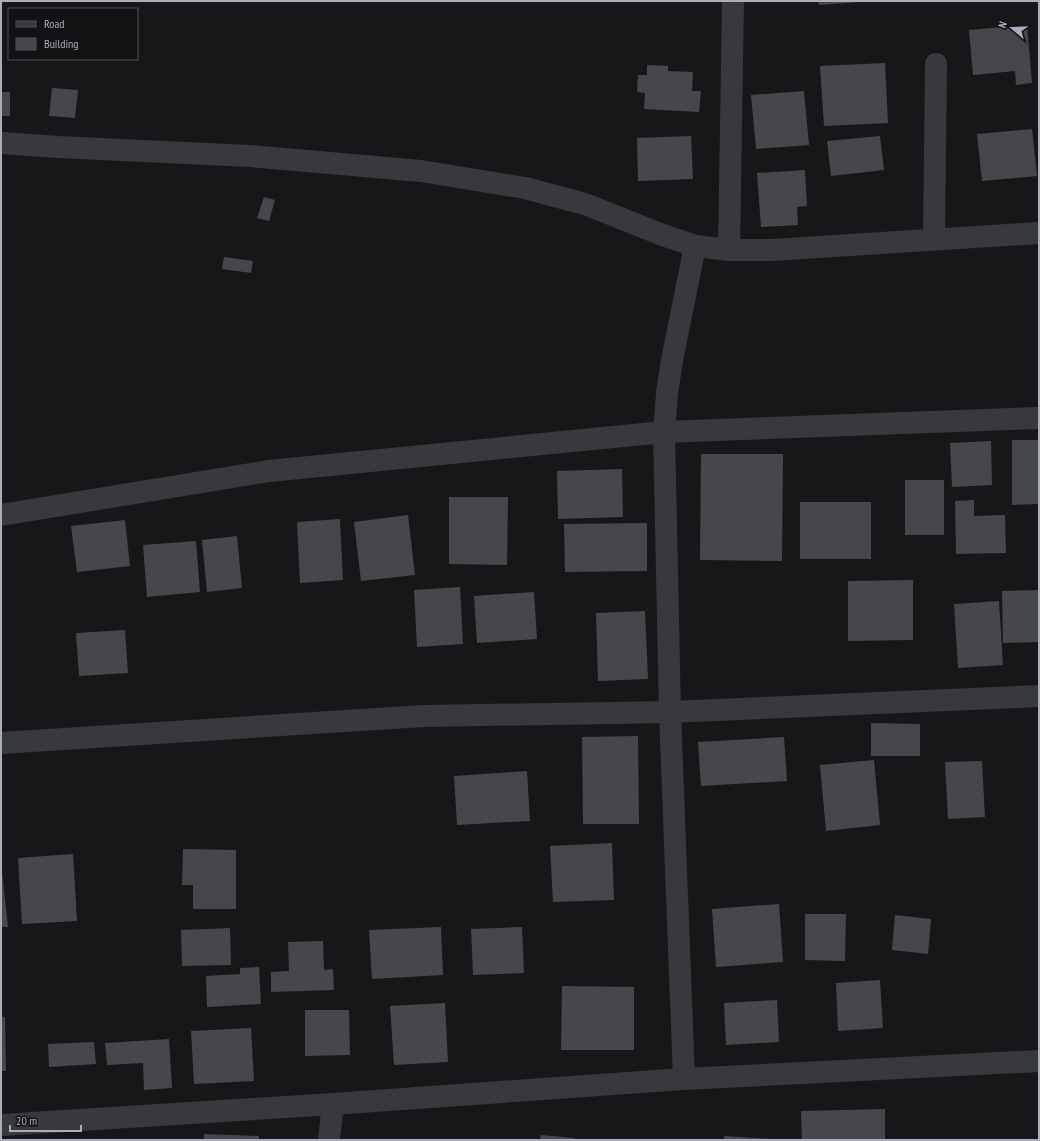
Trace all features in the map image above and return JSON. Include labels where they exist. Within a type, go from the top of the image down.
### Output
[{"type":"street","points":[[729,250],[733,1]]},
{"type":"street","points":[[934,238],[936,64]]},
{"type":"street","points":[[1,143],[250,156],[421,171],[525,188],[584,204],[660,234],[696,246],[729,250],[772,250],[934,238],[1039,233]]},
{"type":"street","points":[[684,1079],[670,712],[664,432],[667,393],[672,360],[696,246]]},
{"type":"street","points":[[1,515],[269,471],[664,432],[1039,418]]},
{"type":"street","points":[[1,743],[424,716],[670,712],[1039,696]]},
{"type":"street","points":[[1,1125],[333,1104],[684,1079],[1039,1061]]},
{"type":"street","points":[[330,1140],[333,1104]]},
{"type":"building","points":[[818,1],[861,1],[861,2],[819,5]]},
{"type":"building","points":[[1027,25],[1032,83],[1016,85],[1015,71],[973,75],[969,30]]},
{"type":"building","points":[[885,63],[888,123],[824,126],[820,66]]},
{"type":"building","points":[[647,65],[668,66],[668,71],[693,72],[692,91],[701,91],[699,112],[644,109],[645,93],[637,92],[638,75],[647,75]]},
{"type":"building","points":[[52,88],[78,90],[75,118],[49,116]]},
{"type":"building","points":[[804,91],[809,145],[756,149],[751,95]]},
{"type":"building","points":[[1,92],[10,92],[10,116],[1,116]]},
{"type":"building","points":[[1032,129],[1037,176],[982,181],[977,134]]},
{"type":"building","points":[[691,136],[693,179],[638,181],[637,138]]},
{"type":"building","points":[[880,136],[884,170],[831,176],[827,141]]},
{"type":"building","points":[[805,170],[807,206],[797,207],[798,225],[761,227],[757,173]]},
{"type":"building","points":[[264,197],[275,200],[269,221],[257,218]]},
{"type":"building","points":[[224,257],[253,261],[251,273],[222,269]]},
{"type":"building","points":[[1012,440],[1039,440],[1039,504],[1012,505]]},
{"type":"building","points":[[991,441],[992,485],[952,487],[950,443]]},
{"type":"building","points":[[701,454],[783,454],[782,561],[700,560]]},
{"type":"building","points":[[622,469],[623,517],[558,519],[557,471]]},
{"type":"building","points":[[905,480],[944,480],[944,535],[905,535]]},
{"type":"building","points":[[449,497],[508,497],[507,565],[449,564]]},
{"type":"building","points":[[974,500],[974,516],[1005,515],[1006,553],[956,554],[955,501]]},
{"type":"building","points":[[800,502],[871,502],[871,559],[800,559]]},
{"type":"building","points":[[408,515],[415,575],[361,581],[354,522]]},
{"type":"building","points":[[340,519],[343,580],[300,583],[297,522]]},
{"type":"building","points":[[125,520],[130,566],[77,572],[71,526]]},
{"type":"building","points":[[647,523],[647,571],[565,572],[564,524]]},
{"type":"building","points":[[237,536],[242,588],[207,592],[202,540]]},
{"type":"building","points":[[196,541],[200,592],[147,597],[143,545]]},
{"type":"building","points":[[913,580],[913,640],[848,641],[848,581]]},
{"type":"building","points":[[460,587],[463,644],[417,647],[414,590]]},
{"type":"building","points":[[1039,590],[1039,642],[1003,643],[1002,591]]},
{"type":"building","points":[[534,592],[537,639],[477,643],[474,596]]},
{"type":"building","points":[[999,601],[1003,665],[958,668],[954,604]]},
{"type":"building","points":[[645,611],[648,679],[598,681],[596,613]]},
{"type":"building","points":[[125,630],[128,673],[79,676],[76,633]]},
{"type":"building","points":[[871,723],[920,724],[920,756],[871,756]]},
{"type":"building","points":[[638,736],[639,824],[583,824],[582,737]]},
{"type":"building","points":[[784,737],[787,781],[701,786],[698,742]]},
{"type":"building","points":[[874,760],[880,825],[826,831],[820,765]]},
{"type":"building","points":[[982,761],[985,817],[948,819],[945,762]]},
{"type":"building","points":[[527,771],[530,821],[457,825],[454,776]]},
{"type":"building","points":[[612,843],[614,900],[553,902],[550,846]]},
{"type":"building","points":[[183,849],[236,850],[236,909],[193,909],[193,885],[182,885]]},
{"type":"building","points":[[73,854],[77,921],[22,924],[18,858]]},
{"type":"building","points":[[2,872],[8,927],[1,927]]},
{"type":"building","points":[[779,904],[783,962],[716,967],[712,909]]},
{"type":"building","points":[[805,914],[846,914],[845,961],[805,960]]},
{"type":"building","points":[[895,915],[931,919],[928,954],[892,950]]},
{"type":"building","points":[[441,927],[443,975],[372,979],[369,930]]},
{"type":"building","points":[[522,927],[524,973],[473,975],[471,929]]},
{"type":"building","points":[[230,928],[231,965],[182,966],[181,930]]},
{"type":"building","points":[[323,941],[324,970],[333,969],[334,990],[271,992],[271,972],[289,971],[288,942]]},
{"type":"building","points":[[259,967],[261,1004],[207,1007],[206,976],[240,974],[240,968]]},
{"type":"building","points":[[880,980],[883,1028],[838,1031],[836,983]]},
{"type":"building","points":[[562,986],[634,987],[634,1050],[561,1050]]},
{"type":"building","points":[[777,1000],[779,1042],[726,1045],[724,1003]]},
{"type":"building","points":[[445,1003],[448,1062],[394,1065],[390,1006]]},
{"type":"building","points":[[305,1010],[349,1010],[350,1055],[305,1056]]},
{"type":"building","points":[[1,1017],[5,1017],[6,1071],[1,1071]]},
{"type":"building","points":[[251,1028],[254,1081],[194,1084],[191,1031]]},
{"type":"building","points":[[169,1039],[172,1088],[144,1090],[143,1063],[107,1065],[105,1043]]},
{"type":"building","points":[[94,1042],[96,1064],[49,1067],[48,1044]]},
{"type":"building","points":[[885,1109],[885,1140],[802,1140],[801,1111]]},
{"type":"building","points":[[204,1134],[259,1136],[259,1140],[204,1140]]},
{"type":"building","points":[[541,1135],[575,1138],[575,1140],[540,1140]]},
{"type":"building","points":[[724,1136],[773,1139],[773,1140],[724,1140]]}]
